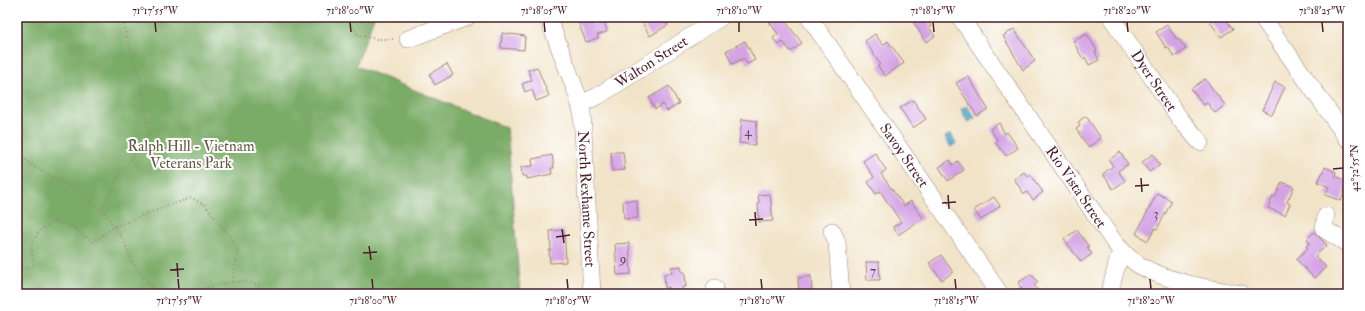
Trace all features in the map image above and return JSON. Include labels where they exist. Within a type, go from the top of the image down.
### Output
[{"type":"street","points":[[408,39],[467,17]]},
{"type":"street","name":"North Rexhame Street","points":[[548,17],[580,104],[583,122],[592,294]]},
{"type":"street","name":"Walton Street","points":[[580,104],[598,96],[721,17]]},
{"type":"street","name":"Savoy Street","points":[[809,17],[1000,294]]},
{"type":"street","name":"Rio Vista Street","points":[[960,17],[1114,242],[1121,250],[1138,264],[1158,274],[1181,281],[1240,294]]},
{"type":"street","name":"Dyer Street","points":[[1110,17],[1180,119],[1200,142]]},
{"type":"street","points":[[1262,17],[1348,139]]},
{"type":"street","points":[[1326,216],[1324,229],[1348,244]]},
{"type":"street","points":[[832,231],[836,242],[841,294]]},
{"type":"street","points":[[1109,294],[1121,250]]},
{"type":"path","points":[[102,209],[121,172],[148,135],[142,84],[122,17]]},
{"type":"path","points":[[346,17],[358,35],[376,39],[408,39]]},
{"type":"path","points":[[17,151],[30,164],[102,209],[123,240],[132,261],[156,294]]},
{"type":"path","points":[[17,271],[34,266],[31,246],[38,232],[53,222],[74,228],[93,242],[114,227],[191,198],[205,205],[229,234],[238,249],[232,283]]},
{"type":"path","points":[[184,294],[210,285],[244,282],[252,283],[264,288],[271,294]]},
{"type":"green space","name":"Ralph Hill - Vietnam Veterans Park","points":[[17,17],[374,17],[356,66],[507,128],[520,294],[17,294]]},
{"type":"water","points":[[967,106],[975,118],[968,122],[961,109]]},
{"type":"water","points":[[951,134],[956,144],[951,147],[945,137]]},
{"type":"building","points":[[576,17],[590,17],[592,24],[604,20],[607,32],[597,35],[598,38],[586,42]]},
{"type":"building","points":[[639,17],[663,17],[668,25],[650,36]]},
{"type":"building","points":[[773,17],[782,17],[802,43],[791,52],[783,42],[778,45],[773,38],[778,34],[768,20]]},
{"type":"building","points":[[910,17],[925,17],[935,36],[926,42]]},
{"type":"building","points":[[1216,17],[1224,17],[1233,29],[1221,37],[1210,22]]},
{"type":"building","points":[[1167,25],[1177,40],[1179,39],[1186,49],[1174,57],[1168,47],[1166,48],[1156,32]]},
{"type":"building","points":[[1014,29],[1035,61],[1023,70],[1003,36]]},
{"type":"building","points":[[502,33],[525,36],[524,50],[501,48]]},
{"type":"building","points":[[875,34],[883,45],[888,41],[904,63],[885,76],[878,66],[880,64],[865,41]]},
{"type":"building","points":[[1087,34],[1097,51],[1095,52],[1099,60],[1089,65],[1085,57],[1083,59],[1073,41]]},
{"type":"building","points":[[745,41],[755,60],[747,64],[744,58],[732,64],[726,51]]},
{"type":"building","points":[[447,64],[453,75],[435,85],[429,74]]},
{"type":"building","points":[[537,67],[549,96],[536,101],[532,89],[525,92],[522,84],[532,80],[528,70]]},
{"type":"building","points":[[968,76],[988,109],[977,116],[956,83]]},
{"type":"building","points":[[1205,79],[1225,105],[1215,113],[1207,103],[1204,105],[1191,89]]},
{"type":"building","points":[[1275,82],[1285,87],[1272,115],[1262,110]]},
{"type":"building","points":[[669,86],[679,104],[667,111],[663,104],[655,109],[649,98]]},
{"type":"building","points":[[913,100],[926,119],[913,128],[900,108]]},
{"type":"building","points":[[1086,116],[1101,138],[1088,147],[1076,129],[1080,126],[1078,122]]},
{"type":"building","points":[[742,119],[757,121],[755,145],[739,143]]},
{"type":"building","points":[[999,123],[1005,134],[1007,132],[1018,148],[1006,156],[995,142],[998,141],[990,129]]},
{"type":"building","points":[[611,152],[623,152],[625,170],[612,171]]},
{"type":"building","points":[[1120,152],[1128,164],[1118,171],[1125,181],[1113,189],[1103,174],[1113,166],[1109,160]]},
{"type":"building","points":[[875,153],[886,170],[881,174],[904,206],[911,201],[923,218],[898,235],[893,227],[901,222],[880,191],[876,194],[868,182],[874,177],[863,161]]},
{"type":"building","points":[[1153,154],[1160,165],[1149,172],[1142,162]]},
{"type":"building","points":[[552,155],[554,168],[551,168],[552,174],[527,179],[527,176],[522,176],[521,167],[533,166],[532,159]]},
{"type":"building","points":[[950,160],[953,165],[958,161],[964,170],[948,181],[939,167]]},
{"type":"building","points":[[1325,167],[1336,172],[1335,176],[1348,182],[1341,201],[1325,195],[1329,187],[1318,182]]},
{"type":"building","points":[[1024,172],[1027,176],[1030,174],[1043,192],[1033,200],[1027,192],[1024,194],[1014,179]]},
{"type":"building","points":[[1282,182],[1294,187],[1287,202],[1290,204],[1285,215],[1268,208],[1273,196],[1275,197]]},
{"type":"building","points":[[1157,193],[1172,201],[1157,229],[1155,228],[1148,241],[1136,234]]},
{"type":"building","points":[[770,194],[773,221],[759,222],[758,195]]},
{"type":"building","points":[[994,197],[1000,206],[981,220],[974,210]]},
{"type":"building","points":[[637,200],[638,218],[624,219],[623,201]]},
{"type":"building","points":[[564,230],[566,262],[550,263],[550,231]]},
{"type":"building","points":[[1077,230],[1092,254],[1081,262],[1064,239]]},
{"type":"building","points":[[1314,232],[1327,245],[1315,256],[1326,267],[1314,278],[1296,259],[1308,248],[1306,246],[1310,243],[1307,239]]},
{"type":"building","points":[[629,243],[631,274],[617,275],[615,244]]},
{"type":"building","points":[[941,255],[953,272],[942,280],[929,263]]},
{"type":"building","points":[[866,262],[879,262],[880,280],[867,280]]},
{"type":"building","points":[[681,266],[682,272],[685,272],[686,287],[682,287],[682,294],[670,294],[669,287],[665,288],[664,274],[672,273],[671,267]]},
{"type":"building","points":[[1031,274],[1038,282],[1034,285],[1040,294],[1015,294],[1022,289],[1018,283]]},
{"type":"building","points":[[811,276],[812,294],[799,294],[798,278]]}]
